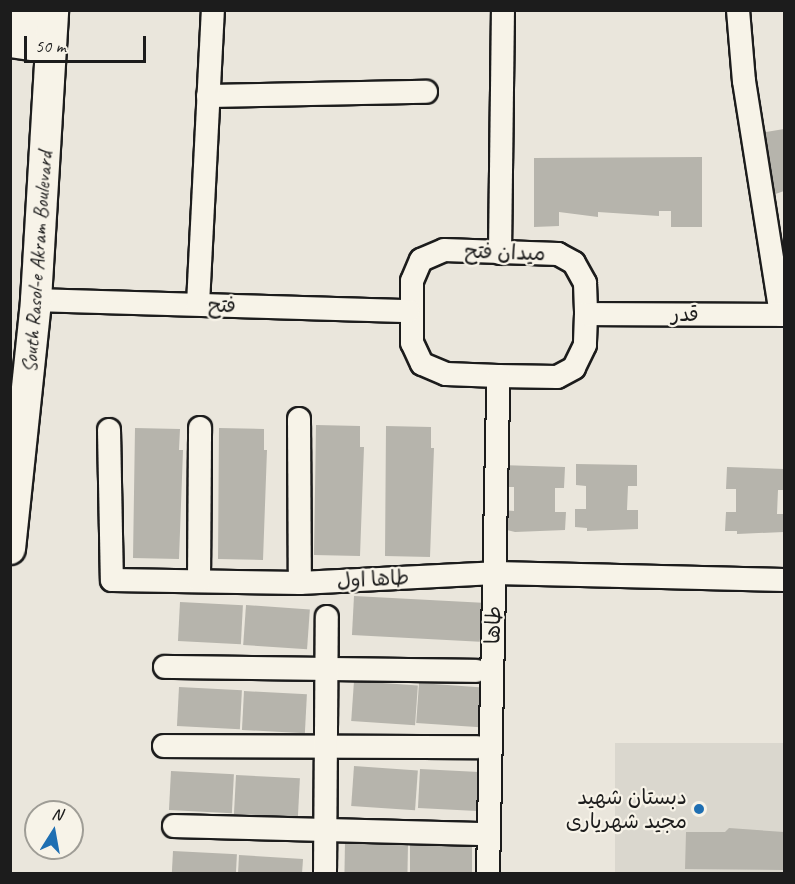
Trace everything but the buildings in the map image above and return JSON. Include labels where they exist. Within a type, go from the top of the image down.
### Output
[{"type":"main road","points":[[12,24],[53,15]]},
{"type":"main road","name":"South Rasol-e Akram Boulevard","points":[[10,549],[36,300],[53,15]]},
{"type":"main road","points":[[12,24],[51,48]]},
{"type":"street","points":[[198,304],[213,10]]},
{"type":"street","points":[[500,253],[503,10]]},
{"type":"street","points":[[738,10],[744,81],[783,315]]},
{"type":"street","points":[[208,96],[426,92]]},
{"type":"street","name":"میدان فتح","points":[[444,250],[500,253],[558,254],[574,263],[585,283],[586,314],[585,345],[574,368],[557,377],[498,376],[446,374],[422,364],[412,344],[409,311],[412,281],[421,260],[444,250]]},
{"type":"street","name":"فتح","points":[[36,300],[409,311]]},
{"type":"street","name":"قدر","points":[[586,314],[783,315]]},
{"type":"street","name":"طاها","points":[[488,873],[498,376]]},
{"type":"street","points":[[299,419],[300,583]]},
{"type":"street","points":[[199,581],[200,429]]},
{"type":"street","name":"طاها اول","points":[[109,430],[112,580],[300,583],[495,573],[784,580]]},
{"type":"street","points":[[325,873],[327,617]]},
{"type":"street","points":[[165,667],[476,671]]},
{"type":"street","points":[[164,746],[326,744],[477,747]]},
{"type":"street","points":[[174,826],[488,834]]},
{"type":"shaded area","name":"دبستان شهید مجید شهریاری","points":[[615,743],[784,743],[784,874],[615,874]]},
{"type":"place","name":"دبستان شهید مجید شهریاری","points":[[699,809]]}]
